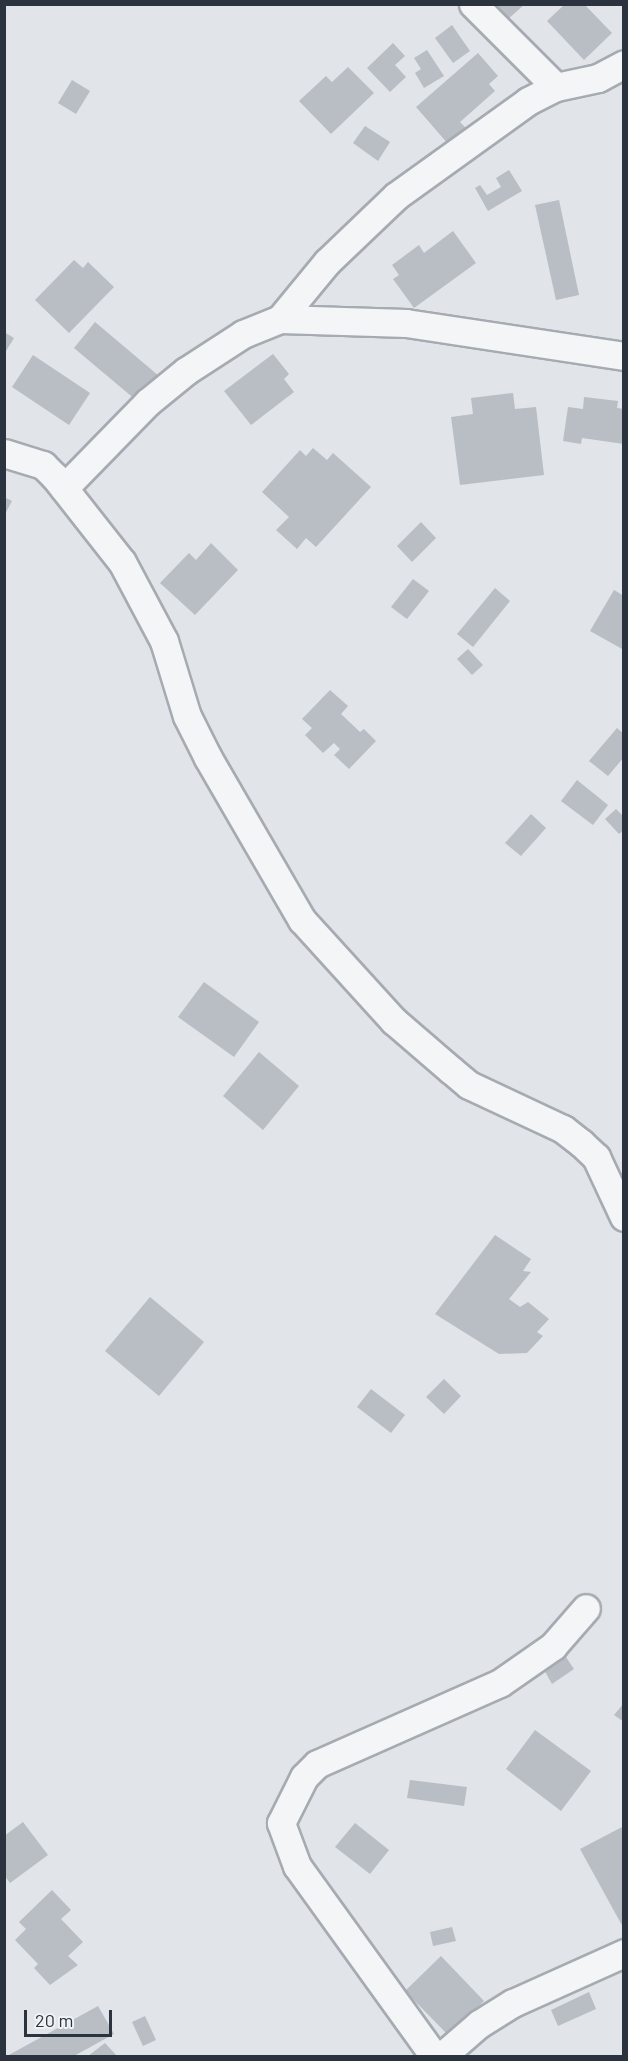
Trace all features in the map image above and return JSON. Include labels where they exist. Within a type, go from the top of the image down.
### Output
[{"type":"street","points":[[473,4],[556,87]]},
{"type":"street","points":[[280,320],[327,262],[396,196],[528,101],[556,87],[598,78],[624,64]]},
{"type":"street","points":[[64,488],[148,402],[186,371],[243,334],[280,320],[406,323],[624,356]]},
{"type":"street","points":[[4,453],[43,465],[122,562],[164,641],[187,716],[208,758],[302,921],[394,1021],[469,1085],[563,1129],[581,1143],[596,1157],[624,1217]]},
{"type":"street","points":[[434,2056],[297,1866],[281,1823],[304,1777],[317,1764],[500,1683],[553,1646],[586,1608]]},
{"type":"street","points":[[442,2056],[479,2024],[513,2003],[624,1953]]},
{"type":"building","points":[[492,4],[525,4],[507,20]]},
{"type":"building","points":[[565,4],[584,4],[612,33],[584,60],[547,21]]},
{"type":"building","points":[[452,25],[470,51],[453,63],[435,38]]},
{"type":"building","points":[[393,43],[405,56],[395,65],[406,77],[390,92],[367,68]]},
{"type":"building","points":[[427,50],[444,76],[424,88],[415,73],[421,69],[414,58]]},
{"type":"building","points":[[478,53],[498,76],[489,84],[495,91],[460,122],[467,129],[449,145],[416,107]]},
{"type":"building","points":[[348,67],[374,93],[331,134],[299,101],[326,76],[332,82]]},
{"type":"building","points":[[72,80],[90,91],[76,114],[58,103]]},
{"type":"building","points":[[365,126],[390,142],[378,161],[353,143]]},
{"type":"building","points":[[509,170],[522,191],[488,211],[475,188],[480,185],[487,195],[501,187],[496,178]]},
{"type":"building","points":[[559,200],[579,295],[556,300],[535,205]]},
{"type":"building","points":[[453,231],[476,263],[414,308],[393,279],[399,275],[392,265],[419,245],[424,253]]},
{"type":"building","points":[[74,260],[83,268],[88,262],[114,287],[69,333],[35,300]]},
{"type":"building","points":[[95,322],[159,376],[137,401],[74,348]]},
{"type":"building","points":[[4,332],[14,338],[6,351],[4,350]]},
{"type":"building","points":[[273,354],[289,374],[284,379],[294,392],[251,425],[224,391]]},
{"type":"building","points":[[33,355],[90,393],[69,425],[12,387]]},
{"type":"building","points":[[513,393],[515,409],[536,407],[544,475],[460,485],[451,417],[473,414],[471,398]]},
{"type":"building","points":[[584,397],[618,401],[617,408],[624,409],[624,444],[582,438],[581,444],[563,441],[568,407],[583,409]]},
{"type":"building","points":[[313,448],[327,460],[333,453],[371,487],[316,547],[306,538],[297,549],[276,530],[289,517],[262,492],[300,450],[306,456]]},
{"type":"building","points":[[4,497],[12,501],[4,516]]},
{"type":"building","points":[[421,522],[436,538],[412,562],[397,546]]},
{"type":"building","points":[[211,543],[238,570],[195,615],[160,583],[189,553],[196,560]]},
{"type":"building","points":[[413,579],[429,591],[407,619],[391,607]]},
{"type":"building","points":[[495,588],[510,601],[473,647],[457,634]]},
{"type":"building","points":[[614,590],[624,596],[624,650],[590,631]]},
{"type":"building","points":[[468,649],[483,665],[472,675],[457,659]]},
{"type":"building","points":[[330,690],[348,706],[341,714],[360,732],[364,729],[376,741],[349,769],[334,755],[340,749],[334,743],[323,753],[305,735],[312,728],[302,719]]},
{"type":"building","points":[[617,728],[624,734],[624,757],[608,776],[589,761]]},
{"type":"building","points":[[577,780],[608,805],[593,825],[561,801]]},
{"type":"building","points":[[616,809],[624,817],[624,830],[619,834],[605,819]]},
{"type":"building","points":[[531,814],[546,828],[521,856],[505,843]]},
{"type":"building","points":[[204,982],[259,1022],[234,1057],[178,1017]]},
{"type":"building","points":[[259,1052],[299,1086],[263,1130],[223,1096]]},
{"type":"building","points":[[495,1235],[531,1259],[523,1271],[531,1272],[509,1299],[520,1307],[528,1302],[549,1319],[537,1332],[543,1336],[527,1353],[499,1354],[435,1314]]},
{"type":"building","points":[[150,1297],[204,1342],[159,1396],[105,1351]]},
{"type":"building","points":[[444,1379],[461,1396],[444,1414],[426,1397]]},
{"type":"building","points":[[371,1389],[405,1415],[391,1433],[357,1407]]},
{"type":"building","points":[[564,1654],[574,1669],[552,1684],[543,1668]]},
{"type":"building","points":[[624,1703],[624,1722],[614,1715]]},
{"type":"building","points":[[535,1730],[591,1771],[561,1811],[506,1769]]},
{"type":"building","points":[[410,1780],[467,1787],[464,1806],[407,1798]]},
{"type":"building","points":[[23,1822],[48,1855],[10,1883],[4,1875],[4,1836]]},
{"type":"building","points":[[355,1823],[389,1850],[370,1874],[335,1847]]},
{"type":"building","points":[[624,1826],[624,1929],[580,1849]]},
{"type":"building","points":[[52,1890],[71,1910],[61,1919],[83,1942],[68,1956],[78,1965],[50,1985],[34,1968],[38,1964],[15,1940],[26,1929],[19,1922]]},
{"type":"building","points":[[452,1927],[456,1941],[433,1946],[430,1932]]},
{"type":"building","points":[[441,1956],[484,2001],[449,2036],[405,1991]]},
{"type":"building","points":[[589,1992],[596,2009],[558,2026],[551,2010]]},
{"type":"building","points":[[98,2006],[114,2034],[74,2056],[7,2056]]},
{"type":"building","points":[[145,2016],[156,2040],[143,2046],[132,2022]]},
{"type":"building","points":[[105,2043],[117,2056],[88,2056]]}]
